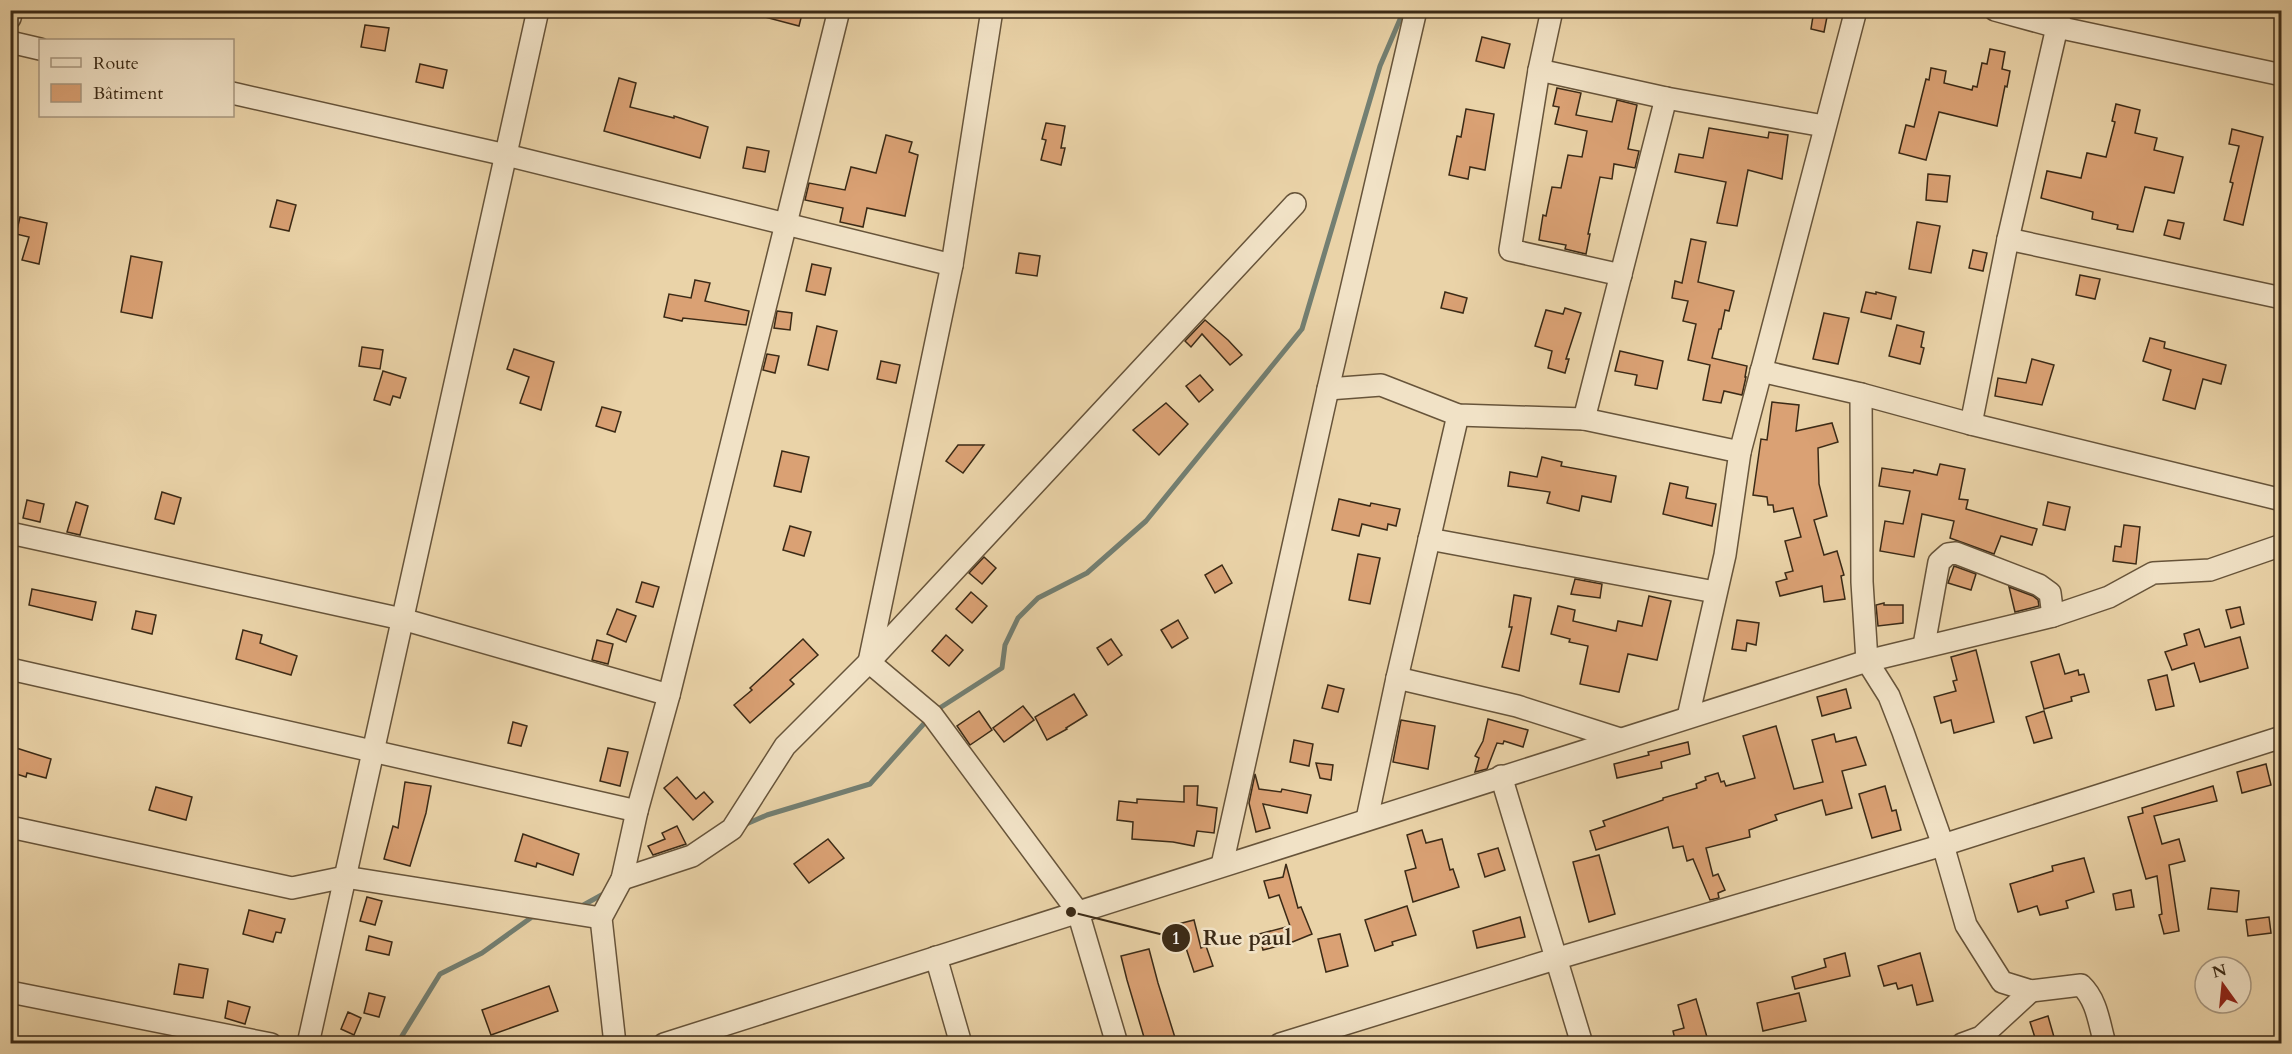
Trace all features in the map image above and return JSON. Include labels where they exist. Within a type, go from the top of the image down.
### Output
[{"type":"street","points":[[10,18],[12,10]]},
{"type":"street","points":[[308,1044],[538,10]]},
{"type":"street","points":[[615,1044],[601,918],[622,879],[637,811],[669,695],[839,10]]},
{"type":"street","points":[[869,662],[952,265],[992,10]]},
{"type":"street","points":[[1222,865],[1328,389],[1416,10]]},
{"type":"street","points":[[1552,10],[1539,70],[1510,250],[1621,275]]},
{"type":"street","points":[[1688,717],[1725,555],[1740,452],[1856,10]]},
{"type":"street","points":[[1995,10],[2059,19],[2282,75]]},
{"type":"street","points":[[1971,424],[2008,239],[2059,19]]},
{"type":"street","points":[[10,42],[39,49]]},
{"type":"street","points":[[1539,70],[1666,98],[1824,126]]},
{"type":"street","points":[[234,93],[506,155],[952,265]]},
{"type":"street","points":[[1584,419],[1666,98]]},
{"type":"street","points":[[622,879],[692,856],[732,829],[785,746],[869,662],[1295,204]]},
{"type":"street","points":[[2008,239],[2282,298]]},
{"type":"street","points":[[1761,371],[2282,500]]},
{"type":"street","points":[[1328,389],[1381,385],[1458,415],[1584,419],[1740,452]]},
{"type":"street","points":[[1861,394],[1862,582],[1867,661],[1889,696],[1943,845],[1966,925],[2002,982],[2031,991],[2081,985],[2089,992],[2094,1004],[2105,1044]]},
{"type":"street","points":[[1367,819],[1396,678],[1458,415]]},
{"type":"street","points":[[10,533],[402,620],[669,695]]},
{"type":"street","points":[[1429,539],[1715,592]]},
{"type":"street","points":[[664,1044],[1867,661],[1924,645],[2053,616],[2109,597],[2153,573],[2211,570],[2282,545]]},
{"type":"street","points":[[1924,645],[1939,562],[1948,554],[1956,553],[2039,585],[2050,593],[2053,616]]},
{"type":"street","points":[[869,662],[932,715],[1078,912],[1117,1044]]},
{"type":"street","points":[[10,669],[637,811]]},
{"type":"street","points":[[1396,678],[1516,706],[1620,739]]},
{"type":"street","points":[[1280,1044],[1555,959],[1943,845],[2282,737]]},
{"type":"street","points":[[1501,776],[1582,1044]]},
{"type":"street","points":[[10,827],[292,888],[345,877],[601,918]]},
{"type":"street","points":[[936,957],[961,1044]]},
{"type":"street","points":[[1962,1044],[1981,1037],[2031,991]]},
{"type":"street","points":[[10,992],[271,1044]]},
{"type":"building","points":[[757,10],[803,10],[799,26],[757,15]]},
{"type":"building","points":[[1814,10],[1828,12],[1824,32],[1811,29]]},
{"type":"building","points":[[365,25],[389,28],[385,51],[361,47]]},
{"type":"building","points":[[1482,37],[1510,44],[1504,68],[1476,61]]},
{"type":"building","points":[[1990,49],[2005,52],[2002,69],[2010,71],[1997,126],[1939,112],[1926,160],[1899,153],[1906,125],[1914,127],[1931,68],[1946,71],[1944,83],[1972,90],[1973,86],[1977,87],[1982,63],[1987,64]]},
{"type":"building","points":[[420,64],[447,70],[443,88],[416,82]]},
{"type":"building","points":[[619,78],[636,83],[630,107],[674,118],[674,116],[708,127],[700,158],[604,131]]},
{"type":"building","points":[[1557,88],[1581,93],[1576,115],[1612,122],[1617,100],[1637,105],[1628,149],[1639,151],[1635,168],[1614,164],[1612,179],[1600,177],[1586,254],[1565,249],[1566,245],[1539,240],[1543,215],[1546,216],[1552,187],[1561,188],[1568,155],[1582,157],[1587,131],[1555,124],[1559,107],[1553,106]]},
{"type":"building","points":[[2116,104],[2140,110],[2135,133],[2157,138],[2154,150],[2183,157],[2174,193],[2145,187],[2133,232],[2117,229],[2118,225],[2092,219],[2093,212],[2041,198],[2047,171],[2081,178],[2087,153],[2106,157],[2115,122],[2112,121]]},
{"type":"building","points":[[1466,109],[1494,114],[1485,170],[1470,167],[1468,179],[1449,175],[1457,136],[1461,137]]},
{"type":"building","points":[[1046,123],[1065,126],[1061,148],[1065,148],[1061,165],[1041,160],[1046,140],[1042,139]]},
{"type":"building","points":[[1709,128],[1768,138],[1769,132],[1788,135],[1782,179],[1748,170],[1737,226],[1717,223],[1726,182],[1675,172],[1679,154],[1703,158]]},
{"type":"building","points":[[2232,129],[2263,137],[2243,225],[2224,220],[2239,146],[2229,144]]},
{"type":"building","points":[[886,135],[912,142],[909,152],[918,155],[905,216],[867,208],[863,227],[840,222],[843,208],[805,200],[809,183],[845,190],[851,167],[876,173]]},
{"type":"building","points":[[747,147],[769,151],[765,172],[743,168]]},
{"type":"building","points":[[1928,174],[1950,176],[1947,202],[1926,200]]},
{"type":"building","points":[[277,200],[296,205],[289,231],[270,227]]},
{"type":"building","points":[[20,217],[47,223],[39,264],[22,260],[29,237],[16,234]]},
{"type":"building","points":[[2168,220],[2184,223],[2180,239],[2164,235]]},
{"type":"building","points":[[1917,222],[1940,226],[1931,273],[1909,269]]},
{"type":"building","points":[[1691,239],[1706,242],[1698,282],[1734,291],[1729,311],[1725,310],[1712,358],[1747,366],[1746,377],[1742,395],[1724,391],[1721,403],[1703,400],[1710,365],[1688,360],[1696,324],[1683,321],[1688,301],[1672,298],[1675,281],[1682,283]]},
{"type":"building","points":[[1973,250],[1987,253],[1983,271],[1969,268]]},
{"type":"building","points":[[1019,253],[1040,256],[1037,276],[1016,273]]},
{"type":"building","points":[[131,256],[162,262],[152,318],[121,312]]},
{"type":"building","points":[[812,264],[831,268],[825,295],[806,291]]},
{"type":"building","points":[[2080,275],[2100,279],[2095,299],[2076,295]]},
{"type":"building","points":[[695,280],[710,283],[705,301],[749,311],[746,325],[683,318],[682,321],[664,317],[669,294],[691,298]]},
{"type":"building","points":[[1445,292],[1467,298],[1463,313],[1441,308]]},
{"type":"building","points":[[1866,292],[1896,297],[1891,319],[1861,312]]},
{"type":"building","points":[[1565,308],[1581,313],[1566,359],[1569,359],[1565,373],[1548,368],[1552,351],[1535,346],[1546,310],[1563,314]]},
{"type":"building","points":[[777,311],[792,313],[790,330],[774,328]]},
{"type":"building","points":[[1824,313],[1849,318],[1838,364],[1813,359]]},
{"type":"building","points":[[1205,320],[1242,355],[1230,365],[1202,334],[1191,347],[1185,341]]},
{"type":"building","points":[[1897,325],[1924,332],[1921,347],[1924,348],[1920,364],[1889,356]]},
{"type":"building","points":[[817,326],[837,331],[828,370],[808,365]]},
{"type":"building","points":[[2150,338],[2165,342],[2164,348],[2226,365],[2221,384],[2203,379],[2195,409],[2163,400],[2171,370],[2143,361]]},
{"type":"building","points":[[362,347],[383,350],[380,369],[359,366]]},
{"type":"building","points":[[514,349],[554,362],[541,410],[520,403],[529,377],[507,369]]},
{"type":"building","points":[[1620,351],[1663,361],[1657,389],[1635,385],[1637,375],[1615,371]]},
{"type":"building","points":[[767,354],[779,356],[775,373],[763,370]]},
{"type":"building","points":[[2032,359],[2054,365],[2042,405],[1995,396],[1998,378],[2026,383]]},
{"type":"building","points":[[881,361],[900,365],[896,383],[877,379]]},
{"type":"building","points":[[383,371],[406,378],[400,398],[393,396],[390,405],[374,400]]},
{"type":"building","points":[[1200,375],[1213,390],[1199,402],[1186,386]]},
{"type":"building","points":[[1772,402],[1799,405],[1796,431],[1832,423],[1838,442],[1818,448],[1819,484],[1827,516],[1814,520],[1824,555],[1837,551],[1844,575],[1841,576],[1845,599],[1824,602],[1822,586],[1780,596],[1776,582],[1787,579],[1785,573],[1793,571],[1785,541],[1801,537],[1793,508],[1774,512],[1773,505],[1768,505],[1767,497],[1753,495],[1761,439],[1767,440]]},
{"type":"building","points":[[1166,403],[1188,424],[1159,455],[1133,430]]},
{"type":"building","points":[[602,407],[621,412],[615,432],[596,426]]},
{"type":"building","points":[[958,445],[984,445],[963,473],[946,461]]},
{"type":"building","points":[[782,451],[809,457],[801,492],[774,486]]},
{"type":"building","points":[[1542,457],[1562,462],[1561,466],[1616,476],[1611,502],[1582,496],[1579,511],[1547,503],[1550,492],[1508,486],[1510,472],[1537,477]]},
{"type":"building","points":[[1940,464],[1965,469],[1959,499],[1968,500],[1966,509],[2037,529],[2032,545],[2001,536],[1994,554],[1950,538],[1954,521],[1922,514],[1914,557],[1880,551],[1885,521],[1903,524],[1910,491],[1879,486],[1882,468],[1913,473],[1914,470],[1937,475]]},
{"type":"building","points":[[1670,483],[1688,487],[1686,498],[1716,504],[1712,526],[1663,514]]},
{"type":"building","points":[[162,492],[181,498],[174,524],[155,519]]},
{"type":"building","points":[[1339,499],[1370,506],[1371,503],[1400,509],[1396,526],[1388,524],[1387,530],[1362,524],[1359,536],[1332,530]]},
{"type":"building","points":[[27,500],[44,504],[40,522],[23,518]]},
{"type":"building","points":[[76,502],[88,506],[80,535],[67,532]]},
{"type":"building","points":[[2048,502],[2070,507],[2065,530],[2043,525]]},
{"type":"building","points":[[2124,525],[2140,527],[2136,564],[2113,561],[2115,546],[2121,547]]},
{"type":"building","points":[[790,526],[811,532],[804,556],[783,550]]},
{"type":"building","points":[[1358,554],[1380,558],[1370,604],[1349,600]]},
{"type":"building","points":[[984,557],[996,568],[982,584],[969,573]]},
{"type":"building","points":[[1222,565],[1232,583],[1215,593],[1205,575]]},
{"type":"building","points":[[1954,566],[1976,574],[1971,590],[1948,583]]},
{"type":"building","points":[[1575,579],[1602,584],[1600,598],[1571,594]]},
{"type":"building","points":[[642,582],[659,587],[653,607],[636,602]]},
{"type":"building","points":[[2009,587],[2033,596],[2038,600],[2039,606],[2015,612]]},
{"type":"building","points":[[32,589],[96,602],[92,620],[29,605]]},
{"type":"building","points":[[971,592],[987,606],[972,623],[956,609]]},
{"type":"building","points":[[1514,595],[1531,598],[1519,671],[1502,667],[1512,627],[1509,627]]},
{"type":"building","points":[[1649,596],[1671,601],[1657,660],[1628,654],[1619,692],[1580,684],[1588,646],[1569,642],[1570,639],[1551,634],[1558,606],[1575,610],[1573,621],[1616,631],[1618,621],[1642,626]]},
{"type":"building","points":[[1884,603],[1884,605],[1903,605],[1903,623],[1878,626],[1876,605]]},
{"type":"building","points":[[2240,607],[2244,624],[2231,628],[2226,610]]},
{"type":"building","points":[[617,609],[636,616],[626,642],[607,634]]},
{"type":"building","points":[[136,611],[156,615],[152,634],[132,629]]},
{"type":"building","points":[[1178,620],[1188,638],[1172,648],[1161,630]]},
{"type":"building","points":[[1737,620],[1759,623],[1756,645],[1747,643],[1746,651],[1732,649]]},
{"type":"building","points":[[2199,629],[2205,647],[2240,637],[2248,668],[2200,682],[2194,663],[2172,670],[2165,652],[2187,645],[2184,634]]},
{"type":"building","points":[[243,630],[262,635],[260,643],[297,656],[291,675],[236,659]]},
{"type":"building","points":[[946,635],[963,650],[949,666],[932,651]]},
{"type":"building","points":[[803,639],[818,655],[790,680],[794,684],[750,723],[734,705]]},
{"type":"building","points":[[1111,639],[1122,655],[1108,665],[1097,648]]},
{"type":"building","points":[[597,640],[613,644],[608,664],[592,660]]},
{"type":"building","points":[[1976,650],[1994,722],[1954,733],[1951,720],[1941,723],[1934,697],[1956,691],[1953,681],[1957,680],[1951,657]]},
{"type":"building","points":[[2059,654],[2065,674],[2078,670],[2079,675],[2084,674],[2089,692],[2071,697],[2072,701],[2044,709],[2031,662]]},
{"type":"building","points":[[2167,675],[2174,706],[2156,710],[2148,680]]},
{"type":"building","points":[[1328,685],[1344,689],[1338,712],[1322,708]]},
{"type":"building","points":[[1846,689],[1851,708],[1822,716],[1817,697]]},
{"type":"building","points":[[1074,694],[1087,715],[1047,740],[1035,717]]},
{"type":"building","points":[[1023,706],[1034,720],[1004,742],[993,728]]},
{"type":"building","points":[[979,711],[992,730],[970,745],[957,726]]},
{"type":"building","points":[[2044,711],[2052,738],[2034,743],[2026,717]]},
{"type":"building","points":[[1488,719],[1528,730],[1523,747],[1504,741],[1503,744],[1497,743],[1487,769],[1475,772],[1479,758],[1475,756],[1483,741]]},
{"type":"building","points":[[1401,720],[1435,726],[1428,769],[1393,762]]},
{"type":"building","points":[[513,722],[527,726],[521,746],[508,743]]},
{"type":"building","points":[[1776,726],[1794,789],[1823,782],[1812,740],[1834,734],[1836,742],[1856,737],[1866,765],[1842,771],[1852,808],[1826,815],[1822,800],[1775,815],[1777,820],[1749,830],[1750,837],[1706,848],[1713,876],[1718,874],[1725,890],[1718,893],[1719,898],[1710,900],[1693,859],[1687,861],[1683,846],[1673,848],[1668,827],[1596,850],[1590,831],[1605,826],[1603,821],[1663,800],[1663,798],[1697,788],[1696,784],[1706,780],[1705,777],[1718,773],[1721,782],[1724,781],[1726,786],[1755,778],[1743,736]]},
{"type":"building","points":[[1294,740],[1313,744],[1309,766],[1290,762]]},
{"type":"building","points":[[1688,742],[1690,754],[1661,762],[1662,768],[1617,778],[1614,764],[1649,755],[1648,752]]},
{"type":"building","points":[[10,746],[51,759],[46,778],[27,773],[26,777],[10,772]]},
{"type":"building","points":[[608,748],[628,752],[620,786],[600,781]]},
{"type":"building","points":[[1316,763],[1333,765],[1331,780],[1320,778]]},
{"type":"building","points":[[2266,764],[2271,785],[2242,793],[2237,772]]},
{"type":"building","points":[[1255,774],[1259,789],[1281,792],[1282,789],[1311,795],[1307,813],[1263,804],[1270,828],[1256,832],[1249,803]]},
{"type":"building","points":[[677,777],[696,799],[704,792],[713,802],[693,820],[664,788]]},
{"type":"building","points":[[405,782],[431,786],[426,813],[410,866],[384,859],[393,826],[398,828]]},
{"type":"building","points":[[1184,786],[1198,786],[1197,805],[1217,808],[1214,833],[1197,831],[1194,846],[1132,839],[1133,822],[1117,820],[1119,801],[1137,803],[1137,799],[1184,802]]},
{"type":"building","points":[[1885,786],[1892,811],[1896,810],[1901,830],[1872,838],[1859,794]]},
{"type":"building","points":[[2213,786],[2217,801],[2154,816],[2162,844],[2179,839],[2185,861],[2169,865],[2179,931],[2164,934],[2159,915],[2162,914],[2157,876],[2146,879],[2128,817],[2143,813],[2142,808]]},
{"type":"building","points":[[156,787],[192,797],[186,820],[149,810]]},
{"type":"building","points":[[677,826],[686,844],[653,855],[648,846],[665,839],[662,833]]},
{"type":"building","points":[[1422,830],[1426,843],[1442,839],[1450,870],[1453,869],[1459,887],[1413,902],[1405,871],[1416,868],[1407,835]]},
{"type":"building","points":[[523,834],[579,854],[573,875],[537,863],[536,867],[515,861]]},
{"type":"building","points":[[828,839],[844,858],[809,883],[794,864]]},
{"type":"building","points":[[1498,848],[1505,870],[1485,877],[1478,854]]},
{"type":"building","points":[[1599,855],[1615,914],[1589,922],[1573,862]]},
{"type":"building","points":[[2084,858],[2094,892],[2066,901],[2068,908],[2040,915],[2037,906],[2018,912],[2010,884],[2053,871],[2052,866]]},
{"type":"building","points":[[1286,864],[1298,908],[1301,907],[1312,934],[1263,950],[1259,934],[1290,926],[1279,895],[1269,898],[1264,881],[1283,877]]},
{"type":"building","points":[[2211,888],[2239,891],[2237,912],[2208,909]]},
{"type":"building","points":[[2131,890],[2134,907],[2116,910],[2113,894]]},
{"type":"building","points":[[367,897],[382,901],[375,925],[360,921]]},
{"type":"building","points":[[1407,906],[1416,935],[1392,942],[1393,945],[1375,951],[1365,920]]},
{"type":"building","points":[[249,910],[285,919],[281,933],[276,932],[273,942],[243,934]]},
{"type":"building","points":[[1520,917],[1525,937],[1477,948],[1473,931]]},
{"type":"building","points":[[2269,917],[2271,933],[2248,936],[2246,920]]},
{"type":"building","points":[[1194,920],[1201,948],[1206,946],[1213,966],[1194,972],[1178,924]]},
{"type":"building","points":[[1340,934],[1348,966],[1326,972],[1318,939]]},
{"type":"building","points":[[369,936],[392,942],[389,955],[366,950]]},
{"type":"building","points":[[1149,949],[1177,1044],[1146,1044],[1127,980],[1121,956]]},
{"type":"building","points":[[1845,953],[1850,976],[1795,989],[1792,977],[1826,967],[1824,959]]},
{"type":"building","points":[[1920,953],[1933,1001],[1917,1005],[1912,985],[1898,989],[1896,983],[1884,986],[1878,966]]},
{"type":"building","points":[[179,964],[208,969],[203,998],[174,994]]},
{"type":"building","points":[[549,986],[558,1011],[491,1035],[482,1010]]},
{"type":"building","points":[[369,993],[385,997],[379,1017],[364,1013]]},
{"type":"building","points":[[1799,993],[1806,1021],[1763,1031],[1757,1003]]},
{"type":"building","points":[[1696,999],[1709,1044],[1676,1044],[1673,1031],[1684,1028],[1678,1005]]},
{"type":"building","points":[[228,1001],[250,1007],[245,1024],[225,1018]]},
{"type":"building","points":[[348,1012],[361,1018],[354,1035],[341,1029]]},
{"type":"building","points":[[2048,1016],[2056,1044],[2037,1044],[2030,1022]]},
{"type":"waterway","points":[[935,711],[1002,668],[1005,645],[1018,618],[1038,598],[1087,573],[1146,521],[1302,329],[1380,66],[1404,10]]},
{"type":"waterway","points":[[744,825],[767,815],[870,784],[929,718]]},
{"type":"waterway","points":[[578,908],[607,892]]},
{"type":"waterway","points":[[397,1044],[440,974],[482,953],[532,917],[538,917]]},
{"type":"place","name":"Rue paul","points":[[1071,912]]}]
